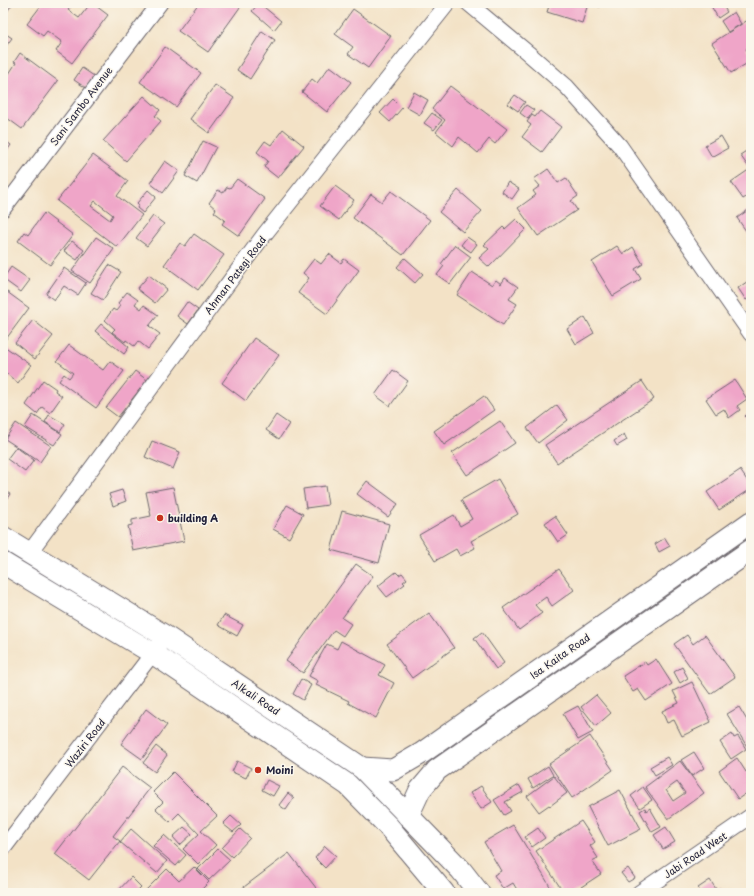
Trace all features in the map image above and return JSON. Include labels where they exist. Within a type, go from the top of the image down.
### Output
[{"type":"main road","name":"Isa Kaita Road","points":[[362,768],[393,770],[422,753],[751,522]]},
{"type":"main road","name":"Alkali Road","points":[[3,537],[165,636],[362,768],[461,870],[479,893]]},
{"type":"main road","points":[[408,816],[420,790],[437,770],[751,550]]},
{"type":"main road","points":[[3,563],[154,654],[348,785],[388,826],[444,893]]},
{"type":"main road","points":[[661,586],[676,603]]},
{"type":"street","name":"Sani Sambo Avenue","points":[[3,209],[160,3]]},
{"type":"street","name":"Ahman Pategi Road","points":[[29,553],[264,236],[448,3]]},
{"type":"street","points":[[468,3],[567,87],[620,146],[751,334]]},
{"type":"street","name":"Waziri Road","points":[[3,849],[154,654],[165,636]]},
{"type":"street","name":"Jabi Road West","points":[[639,893],[751,816]]},
{"type":"building","points":[[3,3],[13,3],[6,13],[3,11]]},
{"type":"building","points":[[43,3],[74,3],[68,10],[79,18],[92,3],[108,15],[72,63],[56,51],[62,42],[47,31],[43,36],[27,24]]},
{"type":"building","points":[[199,3],[243,3],[208,52],[178,31]]},
{"type":"building","points":[[259,3],[281,21],[274,30],[252,11]]},
{"type":"building","points":[[292,3],[305,3],[300,9]]},
{"type":"building","points":[[550,3],[601,3],[600,7],[588,4],[582,23],[547,12]]},
{"type":"building","points":[[716,3],[721,3],[727,12],[718,18],[711,6]]},
{"type":"building","points":[[353,9],[391,36],[368,68],[348,54],[353,47],[335,34]]},
{"type":"building","points":[[734,12],[741,24],[728,32],[721,21]]},
{"type":"building","points":[[751,18],[751,46],[746,49],[751,56],[751,61],[731,73],[712,43]]},
{"type":"building","points":[[262,31],[275,40],[250,79],[237,70]]},
{"type":"building","points":[[3,32],[12,38],[3,50]]},
{"type":"building","points":[[165,47],[201,73],[176,107],[140,82]]},
{"type":"building","points":[[20,53],[58,81],[22,129],[3,115],[3,83],[16,63],[14,62]]},
{"type":"building","points":[[330,66],[351,82],[327,112],[302,92],[312,79],[317,83]]},
{"type":"building","points":[[82,68],[94,76],[86,88],[74,80]]},
{"type":"building","points":[[215,85],[234,98],[209,133],[190,119]]},
{"type":"building","points":[[450,86],[507,129],[495,144],[489,139],[478,153],[459,137],[453,146],[436,132],[445,120],[432,109]]},
{"type":"building","points":[[414,92],[428,100],[420,115],[406,107]]},
{"type":"building","points":[[515,95],[525,102],[518,111],[508,104]]},
{"type":"building","points":[[144,96],[160,110],[155,116],[161,121],[126,161],[103,141]]},
{"type":"building","points":[[393,99],[402,108],[390,122],[380,113]]},
{"type":"building","points":[[526,105],[534,110],[528,119],[520,113]]},
{"type":"building","points":[[540,111],[561,127],[542,152],[522,137],[531,125],[527,122],[532,115],[535,117]]},
{"type":"building","points":[[432,113],[442,120],[434,130],[424,123]]},
{"type":"building","points":[[283,129],[304,146],[278,178],[264,167],[268,161],[257,152],[265,141],[271,145]]},
{"type":"building","points":[[721,136],[728,148],[712,157],[705,145]]},
{"type":"building","points":[[3,139],[11,145],[3,156]]},
{"type":"building","points":[[203,141],[216,147],[197,183],[185,176]]},
{"type":"building","points":[[751,148],[751,194],[743,199],[731,182],[750,169],[740,155]]},
{"type":"building","points":[[93,155],[128,181],[117,196],[142,215],[117,247],[57,201]],"holes":[[[95,201],[113,215],[110,220],[91,206]]]},
{"type":"building","points":[[165,161],[179,171],[163,193],[150,183]]},
{"type":"building","points":[[548,169],[558,183],[566,178],[578,196],[571,201],[577,210],[538,236],[518,208],[536,195],[533,191],[540,186],[534,179]]},
{"type":"building","points":[[237,179],[265,199],[239,236],[222,224],[225,220],[214,212],[216,209],[209,203],[218,190],[223,193],[227,187],[230,188]]},
{"type":"building","points":[[508,182],[519,189],[512,199],[502,192]]},
{"type":"building","points":[[335,186],[354,200],[339,220],[320,206]]},
{"type":"building","points":[[148,190],[156,197],[143,213],[137,208],[139,205],[137,203]]},
{"type":"building","points":[[458,190],[482,211],[463,232],[439,212]]},
{"type":"building","points":[[391,191],[430,220],[403,255],[353,218],[371,194],[382,202]]},
{"type":"building","points":[[751,208],[751,238],[737,218]]},
{"type":"building","points":[[44,213],[73,235],[50,265],[18,241],[24,232],[28,235]]},
{"type":"building","points":[[153,216],[164,224],[147,246],[136,238]]},
{"type":"building","points":[[516,219],[526,229],[489,267],[479,258],[489,249],[484,245],[503,227],[505,229]]},
{"type":"building","points":[[194,234],[224,255],[198,290],[164,265],[180,243],[185,246]]},
{"type":"building","points":[[96,237],[114,249],[90,283],[72,271]]},
{"type":"building","points":[[467,237],[477,244],[471,252],[461,245]]},
{"type":"building","points":[[72,241],[84,250],[77,260],[64,251]]},
{"type":"building","points":[[455,245],[471,257],[450,284],[437,275],[444,266],[441,264]]},
{"type":"building","points":[[617,246],[623,254],[633,247],[643,264],[635,269],[641,279],[613,296],[592,262]]},
{"type":"building","points":[[329,254],[341,263],[344,259],[359,270],[327,314],[298,293],[309,278],[303,273],[314,259],[321,264]]},
{"type":"building","points":[[405,258],[423,274],[415,283],[397,267]]},
{"type":"building","points":[[109,265],[121,272],[103,300],[91,293]]},
{"type":"building","points":[[11,267],[30,280],[21,292],[3,279]]},
{"type":"building","points":[[64,268],[86,283],[78,295],[64,286],[54,300],[46,294]]},
{"type":"building","points":[[472,272],[492,285],[496,280],[501,284],[505,278],[518,287],[509,299],[517,304],[503,325],[457,295]]},
{"type":"building","points":[[149,275],[167,289],[155,303],[137,289]]},
{"type":"building","points":[[751,279],[751,297],[746,300],[738,288]]},
{"type":"building","points":[[3,289],[29,308],[6,339],[3,336]]},
{"type":"building","points":[[127,292],[138,300],[135,304],[141,309],[144,305],[158,315],[149,326],[160,334],[148,349],[138,341],[134,346],[126,340],[125,342],[112,332],[115,329],[105,320],[113,309],[116,311],[120,306],[118,303]]},
{"type":"building","points":[[187,302],[198,310],[188,324],[177,316]]},
{"type":"building","points":[[585,317],[594,333],[576,344],[567,329]]},
{"type":"building","points":[[33,320],[53,336],[35,359],[15,343]]},
{"type":"building","points":[[101,324],[129,347],[124,354],[95,331]]},
{"type":"building","points":[[254,338],[279,355],[246,401],[222,383]]},
{"type":"building","points":[[69,345],[103,370],[110,361],[124,371],[96,408],[59,381],[64,374],[69,378],[73,373],[57,361]]},
{"type":"building","points":[[4,346],[31,365],[18,383],[3,371]]},
{"type":"building","points":[[393,370],[408,381],[390,406],[375,395]]},
{"type":"building","points":[[135,371],[147,380],[118,417],[106,408]]},
{"type":"building","points":[[43,380],[56,389],[55,391],[62,396],[50,413],[42,407],[37,414],[26,405]]},
{"type":"building","points":[[735,380],[747,399],[737,406],[740,410],[729,418],[724,409],[716,414],[706,399]]},
{"type":"building","points":[[642,381],[654,399],[557,463],[545,445]]},
{"type":"building","points":[[484,396],[494,410],[444,445],[434,431]]},
{"type":"building","points":[[557,405],[568,420],[538,443],[527,428]]},
{"type":"building","points":[[751,411],[751,423],[745,416]]},
{"type":"building","points":[[33,415],[62,434],[54,445],[25,427]]},
{"type":"building","points":[[49,415],[65,424],[60,432],[45,422]]},
{"type":"building","points":[[276,415],[289,424],[279,439],[266,430]]},
{"type":"building","points":[[500,421],[515,443],[467,475],[452,453]]},
{"type":"building","points":[[16,423],[51,446],[40,462],[5,439]]},
{"type":"building","points":[[624,434],[627,440],[617,446],[614,441]]},
{"type":"building","points":[[152,441],[180,452],[173,469],[145,457]]},
{"type":"building","points":[[16,447],[34,460],[25,472],[7,459]]},
{"type":"building","points":[[740,470],[751,486],[751,489],[719,510],[707,492]]},
{"type":"building","points":[[498,479],[518,514],[471,541],[475,548],[460,556],[456,549],[435,561],[419,535],[454,515],[460,526],[472,519],[461,500]]},
{"type":"building","points":[[367,481],[398,504],[388,517],[357,494]]},
{"type":"building","points":[[325,486],[328,505],[306,508],[303,489]]},
{"type":"building","name":"building A","points":[[173,487],[184,541],[133,551],[128,526],[132,525],[132,520],[151,516],[146,492]]},
{"type":"building","points":[[3,490],[10,494],[3,504]]},
{"type":"building","points":[[122,490],[126,501],[113,506],[109,494]]},
{"type":"building","points":[[287,505],[303,514],[289,538],[273,529]]},
{"type":"building","points":[[342,511],[389,524],[379,563],[331,550]]},
{"type":"building","points":[[555,516],[568,535],[558,542],[545,523]]},
{"type":"building","points":[[665,538],[670,546],[659,552],[655,544]]},
{"type":"building","points":[[356,564],[373,576],[342,618],[351,624],[343,636],[334,630],[303,673],[286,661]]},
{"type":"building","points":[[559,569],[574,590],[552,606],[546,597],[535,605],[542,613],[519,630],[503,608]]},
{"type":"building","points":[[396,572],[399,575],[402,573],[407,579],[403,582],[405,584],[387,597],[378,586]]},
{"type":"building","points":[[429,613],[454,648],[412,678],[387,644]]},
{"type":"building","points":[[224,615],[243,625],[237,636],[218,625]]},
{"type":"building","points":[[482,632],[504,663],[496,669],[474,638]]},
{"type":"building","points":[[687,635],[693,644],[705,635],[735,677],[710,694],[674,644]]},
{"type":"building","points":[[341,641],[385,665],[379,675],[394,683],[376,718],[348,703],[349,701],[316,685],[318,681],[309,676],[327,644],[337,649]]},
{"type":"building","points":[[656,659],[672,684],[646,701],[638,689],[633,692],[623,676],[645,662],[647,665]]},
{"type":"building","points":[[682,667],[688,678],[680,683],[674,672]]},
{"type":"building","points":[[301,679],[311,685],[303,700],[293,694]]},
{"type":"building","points":[[692,682],[711,722],[682,736],[674,720],[667,723],[662,711],[679,703],[673,691]]},
{"type":"building","points":[[596,695],[611,713],[596,726],[581,707]]},
{"type":"building","points":[[578,706],[593,732],[578,740],[563,714]]},
{"type":"building","points":[[739,707],[751,727],[751,753],[727,714]]},
{"type":"building","points":[[146,709],[167,725],[142,759],[121,744]]},
{"type":"building","points":[[732,734],[734,738],[738,736],[746,749],[731,759],[720,742]]},
{"type":"building","points":[[590,736],[613,770],[572,798],[549,764]]},
{"type":"building","points":[[156,746],[167,755],[155,772],[143,763]]},
{"type":"building","points":[[694,752],[704,768],[692,776],[681,760]]},
{"type":"building","points":[[667,757],[672,765],[655,775],[650,767]]},
{"type":"building","points":[[737,758],[746,772],[749,770],[751,773],[751,790],[738,799],[719,771]]},
{"type":"building","points":[[237,761],[251,768],[246,778],[232,772]]},
{"type":"building","points":[[680,761],[704,793],[668,819],[645,787]],"holes":[[[677,782],[685,793],[673,801],[666,790]]]},
{"type":"building","points":[[548,766],[553,775],[533,788],[528,779]]},
{"type":"building","points":[[122,767],[150,788],[113,836],[120,841],[89,880],[55,854]]},
{"type":"building","points":[[173,772],[217,816],[201,831],[216,845],[198,864],[183,849],[199,834],[179,813],[170,822],[156,809],[163,802],[153,792]]},
{"type":"building","points":[[554,776],[567,793],[550,806],[549,805],[539,812],[527,796]]},
{"type":"building","points":[[267,780],[279,786],[273,796],[262,790]]},
{"type":"building","points":[[519,785],[523,792],[505,802],[511,811],[504,815],[494,800]]},
{"type":"building","points":[[481,786],[492,802],[481,809],[470,793]]},
{"type":"building","points":[[643,787],[652,800],[640,808],[631,796]]},
{"type":"building","points":[[620,790],[641,829],[608,846],[588,807]]},
{"type":"building","points":[[288,793],[294,798],[286,810],[279,805]]},
{"type":"building","points":[[645,808],[646,811],[650,808],[661,827],[652,832],[640,811]]},
{"type":"building","points":[[231,816],[241,825],[233,832],[223,824]]},
{"type":"building","points":[[581,821],[595,842],[590,846],[598,858],[592,861],[601,874],[572,893],[564,893],[536,851]]},
{"type":"building","points":[[513,825],[554,893],[519,893],[513,883],[503,889],[494,875],[501,871],[484,842]]},
{"type":"building","points":[[184,827],[192,834],[180,845],[173,837]]},
{"type":"building","points":[[666,827],[675,842],[663,849],[654,835]]},
{"type":"building","points":[[538,828],[545,838],[532,847],[525,837]]},
{"type":"building","points":[[131,829],[167,861],[157,873],[120,842]]},
{"type":"building","points":[[240,829],[250,838],[232,857],[222,848]]},
{"type":"building","points":[[164,835],[186,855],[176,866],[153,846]]},
{"type":"building","points":[[325,846],[336,856],[325,868],[315,858]]},
{"type":"building","points":[[218,849],[230,860],[209,880],[198,869]]},
{"type":"building","points":[[289,853],[320,893],[236,893]]},
{"type":"building","points":[[194,867],[209,882],[198,893],[143,893],[167,869],[179,881]]},
{"type":"building","points":[[628,868],[635,878],[628,882],[621,873]]},
{"type":"building","points":[[131,877],[141,887],[135,893],[116,893]]},
{"type":"building","points":[[710,880],[716,889],[710,893],[701,893],[698,888]]},
{"type":"building","points":[[720,888],[723,893],[711,893]]},
{"type":"place","name":"building A","points":[[160,518]]},
{"type":"place","name":"Moini","points":[[258,770]]}]
